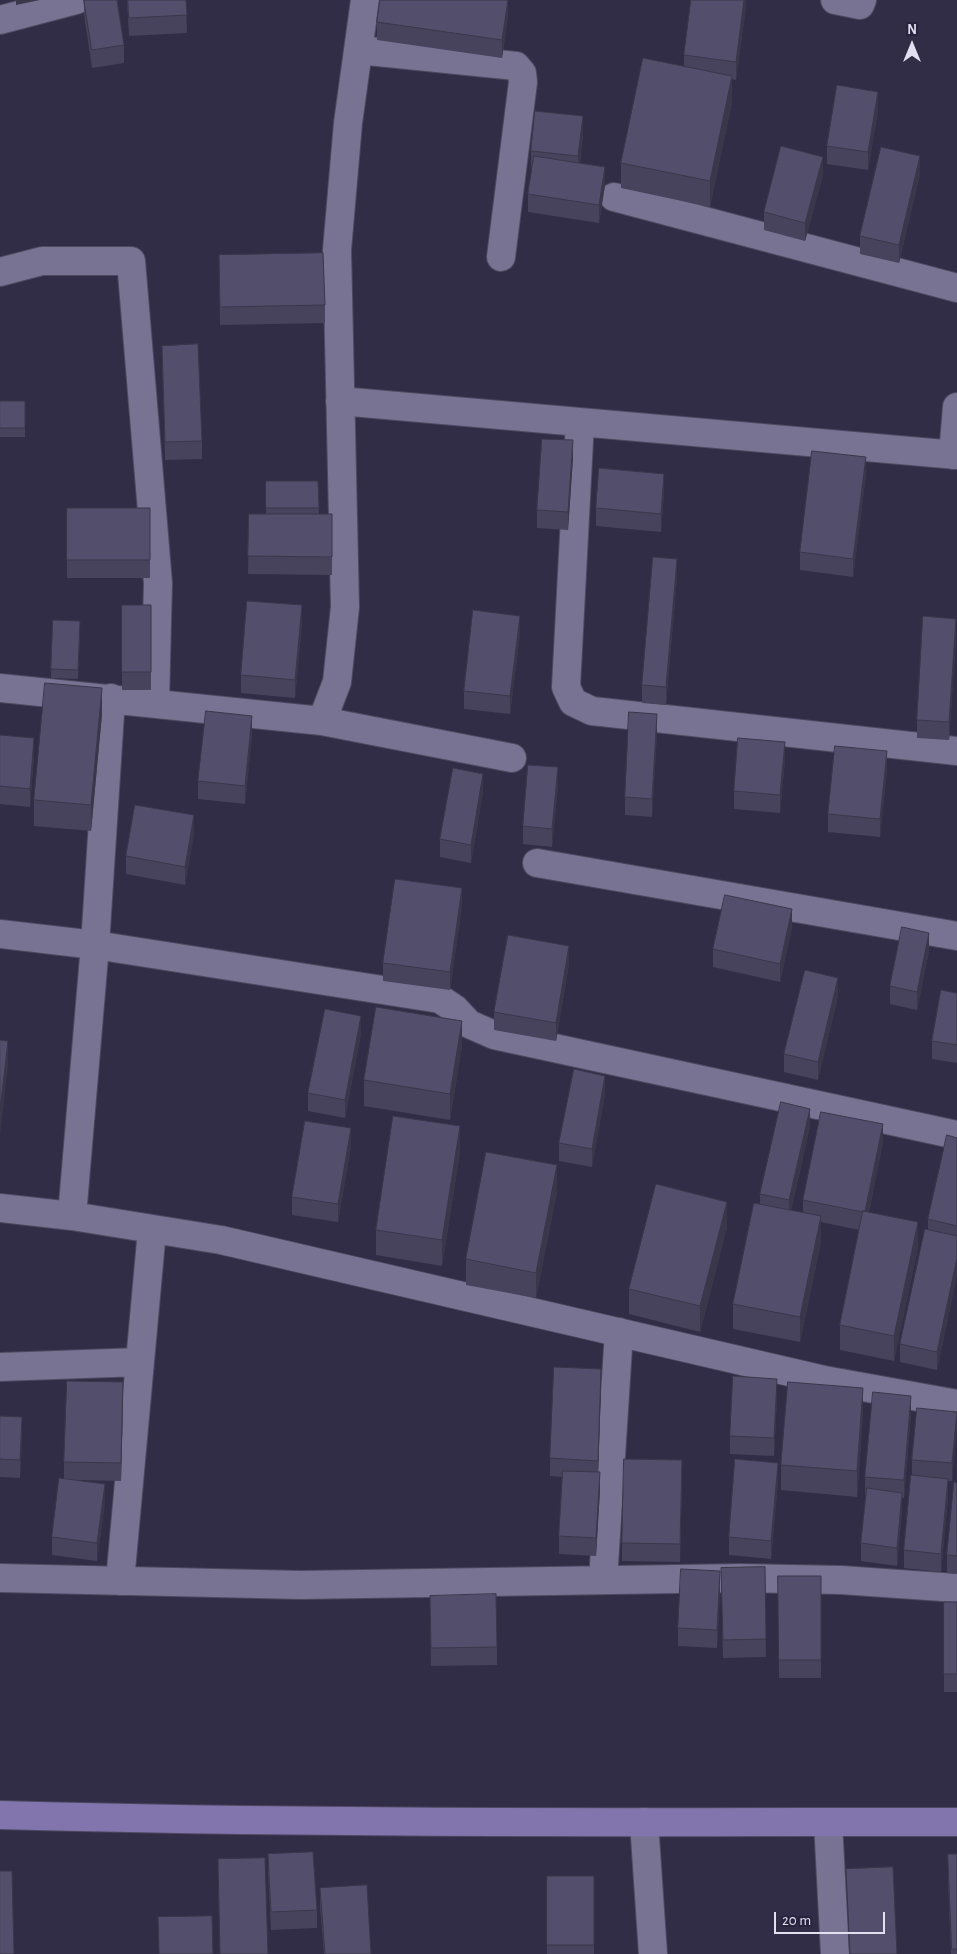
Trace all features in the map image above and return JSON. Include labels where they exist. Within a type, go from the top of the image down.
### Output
[{"type":"street","points":[[0,20],[76,0]]},
{"type":"street","points":[[322,721],[337,682],[344,607],[337,250],[348,123],[365,0]]},
{"type":"street","points":[[835,0],[860,5],[862,0]]},
{"type":"street","points":[[358,50],[516,66],[522,73],[523,82],[501,257]]},
{"type":"street","points":[[614,197],[957,288]]},
{"type":"street","points":[[0,272],[42,261],[130,261],[158,583],[155,703]]},
{"type":"street","points":[[340,401],[955,455],[957,407]]},
{"type":"street","points":[[580,422],[566,687],[573,702],[592,711],[957,751]]},
{"type":"street","points":[[0,688],[322,721],[512,758]]},
{"type":"street","points":[[72,1216],[95,945],[111,698]]},
{"type":"street","points":[[537,863],[957,936]]},
{"type":"street","points":[[0,934],[95,945],[440,999],[454,1009],[469,1024],[494,1035],[957,1135]]},
{"type":"street","points":[[0,1208],[72,1216],[221,1240],[824,1380],[957,1404]]},
{"type":"street","points":[[120,1581],[152,1230]]},
{"type":"street","points":[[603,1580],[619,1332]]},
{"type":"street","points":[[0,1367],[140,1362]]},
{"type":"street","points":[[0,1578],[301,1585],[740,1578],[841,1580],[957,1588]]},
{"type":"street","points":[[0,1815],[105,1818],[644,1822],[957,1822]]},
{"type":"street","points":[[644,1822],[653,1954]]},
{"type":"street","points":[[828,1822],[835,1954]]},
{"type":"building","points":[[84,0],[117,0],[124,45],[92,50]]},
{"type":"building","points":[[128,0],[186,0],[187,15],[129,18]]},
{"type":"building","points":[[380,0],[508,0],[502,40],[377,22]]},
{"type":"building","points":[[691,0],[744,0],[736,62],[684,55]]},
{"type":"building","points":[[643,58],[732,76],[710,181],[621,163]]},
{"type":"building","points":[[837,85],[878,92],[868,152],[827,146]]},
{"type":"building","points":[[535,111],[583,116],[578,156],[531,151]]},
{"type":"building","points":[[781,146],[823,157],[805,223],[764,212]]},
{"type":"building","points":[[881,147],[920,156],[899,245],[860,236]]},
{"type":"building","points":[[534,156],[605,167],[599,205],[528,194]]},
{"type":"building","points":[[323,253],[325,305],[220,307],[219,255]]},
{"type":"building","points":[[198,344],[202,441],[165,442],[162,346]]},
{"type":"building","points":[[0,401],[25,401],[25,428],[0,428]]},
{"type":"building","points":[[542,439],[573,440],[568,512],[537,510]]},
{"type":"building","points":[[812,451],[866,457],[853,559],[800,552]]},
{"type":"building","points":[[599,468],[664,474],[661,514],[596,508]]},
{"type":"building","points":[[266,481],[318,481],[319,508],[266,508]]},
{"type":"building","points":[[67,508],[150,508],[150,560],[67,560]]},
{"type":"building","points":[[249,514],[332,514],[332,557],[248,556]]},
{"type":"building","points":[[653,557],[677,559],[666,687],[642,685]]},
{"type":"building","points":[[247,601],[302,605],[295,680],[241,675]]},
{"type":"building","points":[[122,605],[151,605],[151,672],[122,672]]},
{"type":"building","points":[[473,610],[520,616],[510,696],[464,691]]},
{"type":"building","points":[[923,616],[956,619],[949,722],[917,720]]},
{"type":"building","points":[[53,620],[80,621],[78,670],[51,669]]},
{"type":"building","points":[[45,683],[102,688],[91,805],[34,800]]},
{"type":"building","points":[[206,711],[252,716],[245,786],[198,781]]},
{"type":"building","points":[[629,712],[657,714],[652,799],[625,797]]},
{"type":"building","points":[[0,735],[34,738],[30,789],[0,786]]},
{"type":"building","points":[[738,738],[785,742],[780,795],[734,791]]},
{"type":"building","points":[[835,746],[887,751],[880,819],[828,814]]},
{"type":"building","points":[[528,765],[558,767],[552,829],[523,826]]},
{"type":"building","points":[[453,768],[483,774],[471,845],[440,839]]},
{"type":"building","points":[[135,805],[194,815],[185,867],[126,856]]},
{"type":"building","points":[[395,879],[462,888],[450,972],[383,963]]},
{"type":"building","points":[[725,895],[792,909],[780,964],[713,949]]},
{"type":"building","points":[[902,927],[929,933],[917,992],[890,986]]},
{"type":"building","points":[[508,935],[569,946],[556,1023],[494,1012]]},
{"type":"building","points":[[805,970],[838,978],[818,1062],[784,1054]]},
{"type":"building","points":[[941,990],[957,993],[957,1045],[932,1041]]},
{"type":"building","points":[[376,1007],[462,1021],[450,1094],[364,1080]]},
{"type":"building","points":[[325,1009],[361,1016],[345,1100],[308,1093]]},
{"type":"building","points":[[0,1040],[8,1041],[0,1110]]},
{"type":"building","points":[[574,1069],[605,1076],[592,1149],[559,1143]]},
{"type":"building","points":[[781,1102],[810,1109],[789,1200],[760,1194]]},
{"type":"building","points":[[821,1112],[883,1124],[865,1211],[863,1212],[803,1200]]},
{"type":"building","points":[[393,1116],[460,1126],[442,1240],[376,1230]]},
{"type":"building","points":[[305,1121],[351,1128],[338,1204],[292,1197]]},
{"type":"building","points":[[947,1135],[957,1138],[957,1226],[928,1219]]},
{"type":"building","points":[[486,1152],[557,1165],[536,1273],[466,1259]]},
{"type":"building","points":[[656,1184],[727,1202],[700,1306],[629,1289]]},
{"type":"building","points":[[754,1203],[821,1216],[800,1317],[733,1304]]},
{"type":"building","points":[[863,1211],[918,1222],[894,1336],[840,1325]]},
{"type":"building","points":[[925,1229],[957,1236],[957,1258],[937,1352],[900,1344]]},
{"type":"building","points":[[554,1367],[601,1369],[598,1461],[550,1458]]},
{"type":"building","points":[[733,1376],[777,1379],[774,1438],[730,1436]]},
{"type":"building","points":[[67,1381],[123,1382],[121,1463],[64,1462]]},
{"type":"building","points":[[788,1382],[863,1388],[857,1471],[781,1465]]},
{"type":"building","points":[[873,1392],[911,1396],[904,1480],[865,1477]]},
{"type":"building","points":[[917,1408],[957,1412],[952,1463],[912,1460]]},
{"type":"building","points":[[0,1416],[22,1417],[20,1460],[0,1459]]},
{"type":"building","points":[[624,1459],[682,1460],[680,1544],[622,1543]]},
{"type":"building","points":[[735,1459],[778,1463],[771,1541],[729,1537]]},
{"type":"building","points":[[563,1471],[600,1472],[596,1538],[559,1536]]},
{"type":"building","points":[[911,1475],[948,1479],[941,1554],[904,1550]]},
{"type":"building","points":[[59,1478],[105,1484],[97,1543],[52,1537]]},
{"type":"building","points":[[954,1482],[957,1483],[957,1556],[947,1555]]},
{"type":"building","points":[[867,1488],[902,1493],[897,1548],[861,1543]]},
{"type":"building","points":[[765,1567],[766,1639],[723,1640],[721,1568]]},
{"type":"building","points":[[681,1569],[720,1571],[717,1630],[678,1628]]},
{"type":"building","points":[[778,1576],[821,1576],[821,1660],[779,1660]]},
{"type":"building","points":[[496,1594],[497,1647],[431,1648],[430,1596]]},
{"type":"building","points":[[944,1602],[957,1602],[957,1674],[944,1674]]},
{"type":"building","points":[[313,1852],[317,1910],[271,1912],[268,1854]]},
{"type":"building","points":[[948,1854],[957,1854],[957,1949],[952,1949]]},
{"type":"building","points":[[265,1858],[268,1954],[220,1954],[218,1859]]},
{"type":"building","points":[[893,1867],[897,1954],[850,1954],[846,1869]]},
{"type":"building","points":[[0,1871],[12,1871],[14,1954],[0,1954]]},
{"type":"building","points":[[547,1876],[594,1876],[594,1945],[547,1945]]},
{"type":"building","points":[[367,1885],[371,1954],[325,1954],[320,1888]]},
{"type":"building","points":[[212,1916],[213,1954],[159,1954],[158,1917]]}]
